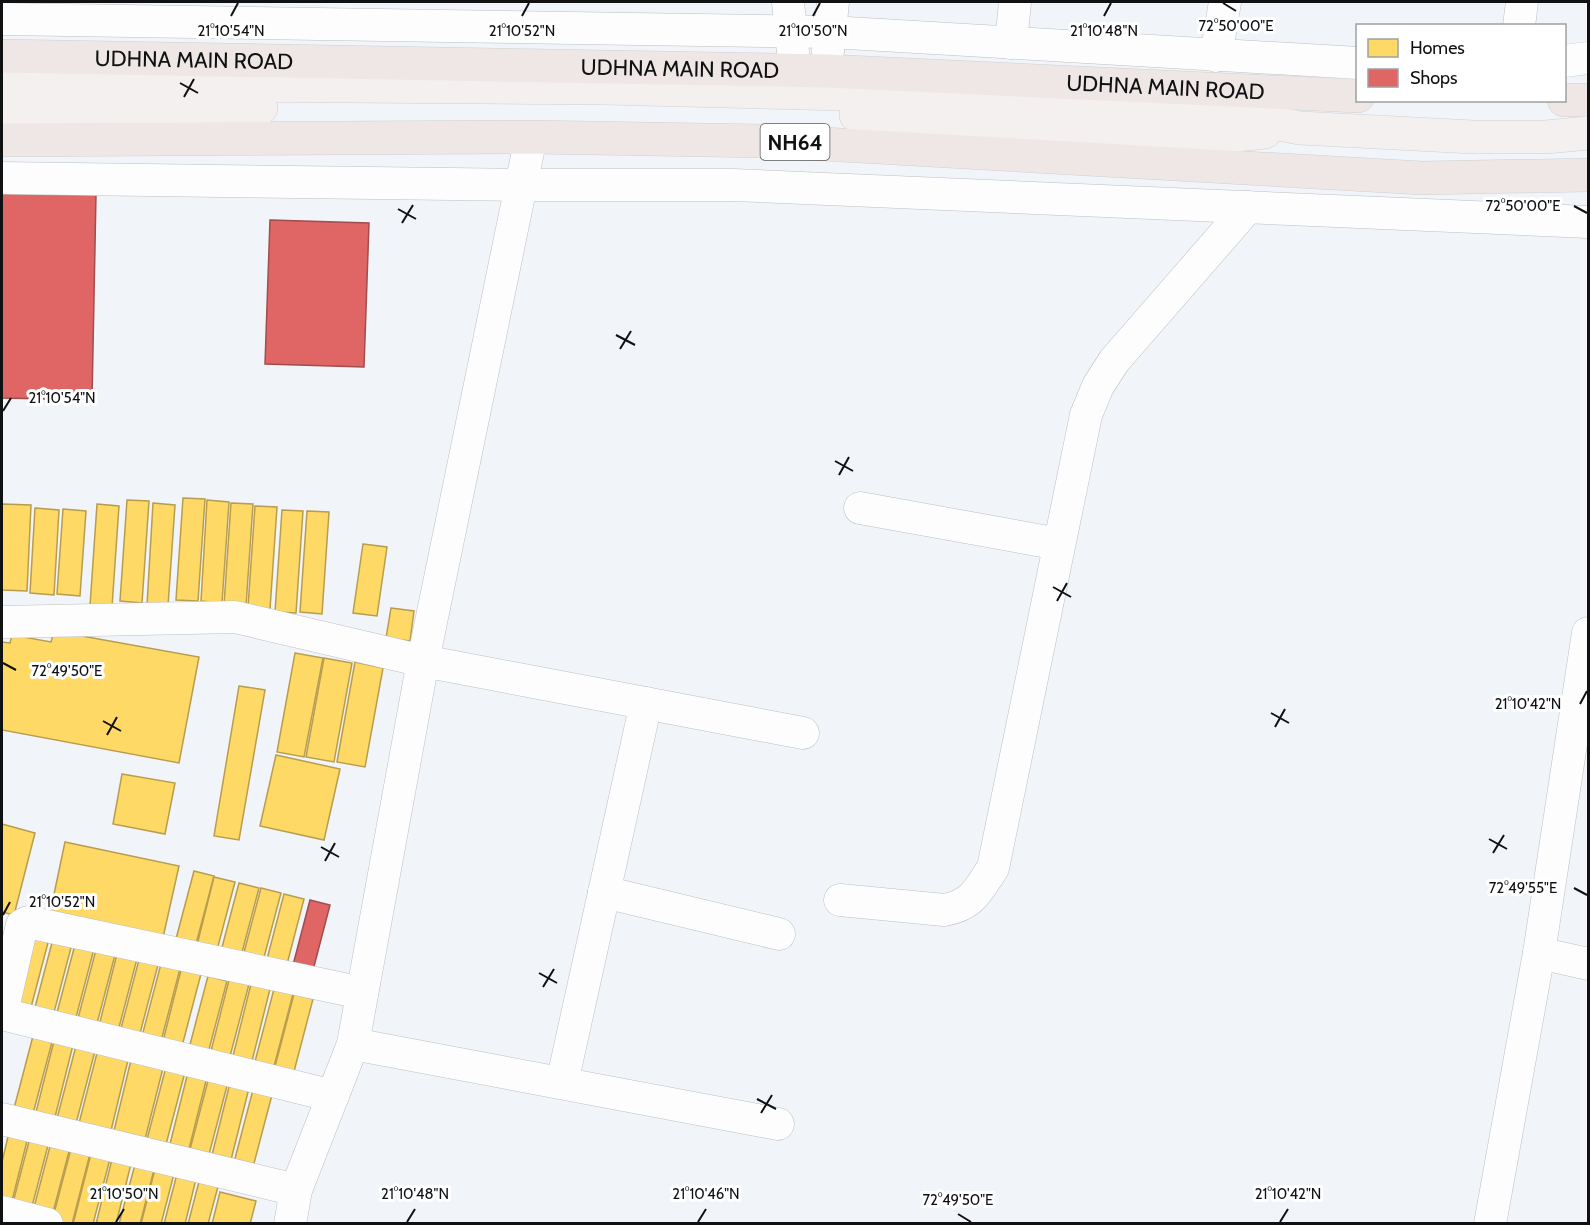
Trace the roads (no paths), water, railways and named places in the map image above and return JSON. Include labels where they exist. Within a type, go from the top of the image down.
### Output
[{"type":"highway","name":"UDHNA MAIN ROAD","points":[[2,56],[810,71],[1356,96]]},
{"type":"highway","points":[[1566,100],[1588,100]]},
{"type":"highway","name":"NH64","points":[[2,140],[531,137],[771,141],[1422,178],[1588,175]]},
{"type":"main road","points":[[2,81],[219,86],[604,88],[1007,98],[1214,111],[1300,128],[1473,136],[1546,137],[1588,133]]},
{"type":"main road","points":[[2,112],[329,107],[812,112],[1207,138],[1300,128]]},
{"type":"street","points":[[810,71],[830,32],[833,2]]},
{"type":"street","points":[[1011,43],[1015,2]]},
{"type":"street","points":[[1216,56],[1225,2]]},
{"type":"street","points":[[1519,24],[1522,2]]},
{"type":"street","points":[[2,19],[72,11],[790,16],[830,32],[1356,63]]},
{"type":"street","points":[[790,16],[810,71]]},
{"type":"street","points":[[1566,60],[1588,58]]},
{"type":"street","points":[[290,1224],[296,1190],[353,1044],[423,661],[531,137]]},
{"type":"street","points":[[2,178],[521,185],[733,185],[1588,222]]},
{"type":"street","points":[[840,900],[944,910],[960,907],[974,896],[993,868],[1086,415],[1098,386],[1114,361],[1248,207]]},
{"type":"street","points":[[860,508],[1059,544]]},
{"type":"street","points":[[2,622],[235,617],[423,661],[803,733]]},
{"type":"street","points":[[1490,1224],[1539,953],[1588,633]]},
{"type":"street","points":[[562,1083],[646,703]]},
{"type":"street","points":[[604,892],[779,934]]},
{"type":"street","points":[[333,1096],[2,1013],[20,932],[22,925],[28,922],[362,993]]},
{"type":"street","points":[[1539,953],[1588,964]]},
{"type":"street","points":[[353,1044],[778,1124]]},
{"type":"street","points":[[2,1119],[296,1190]]},
{"type":"street","points":[[2,1212],[47,1224]]}]
